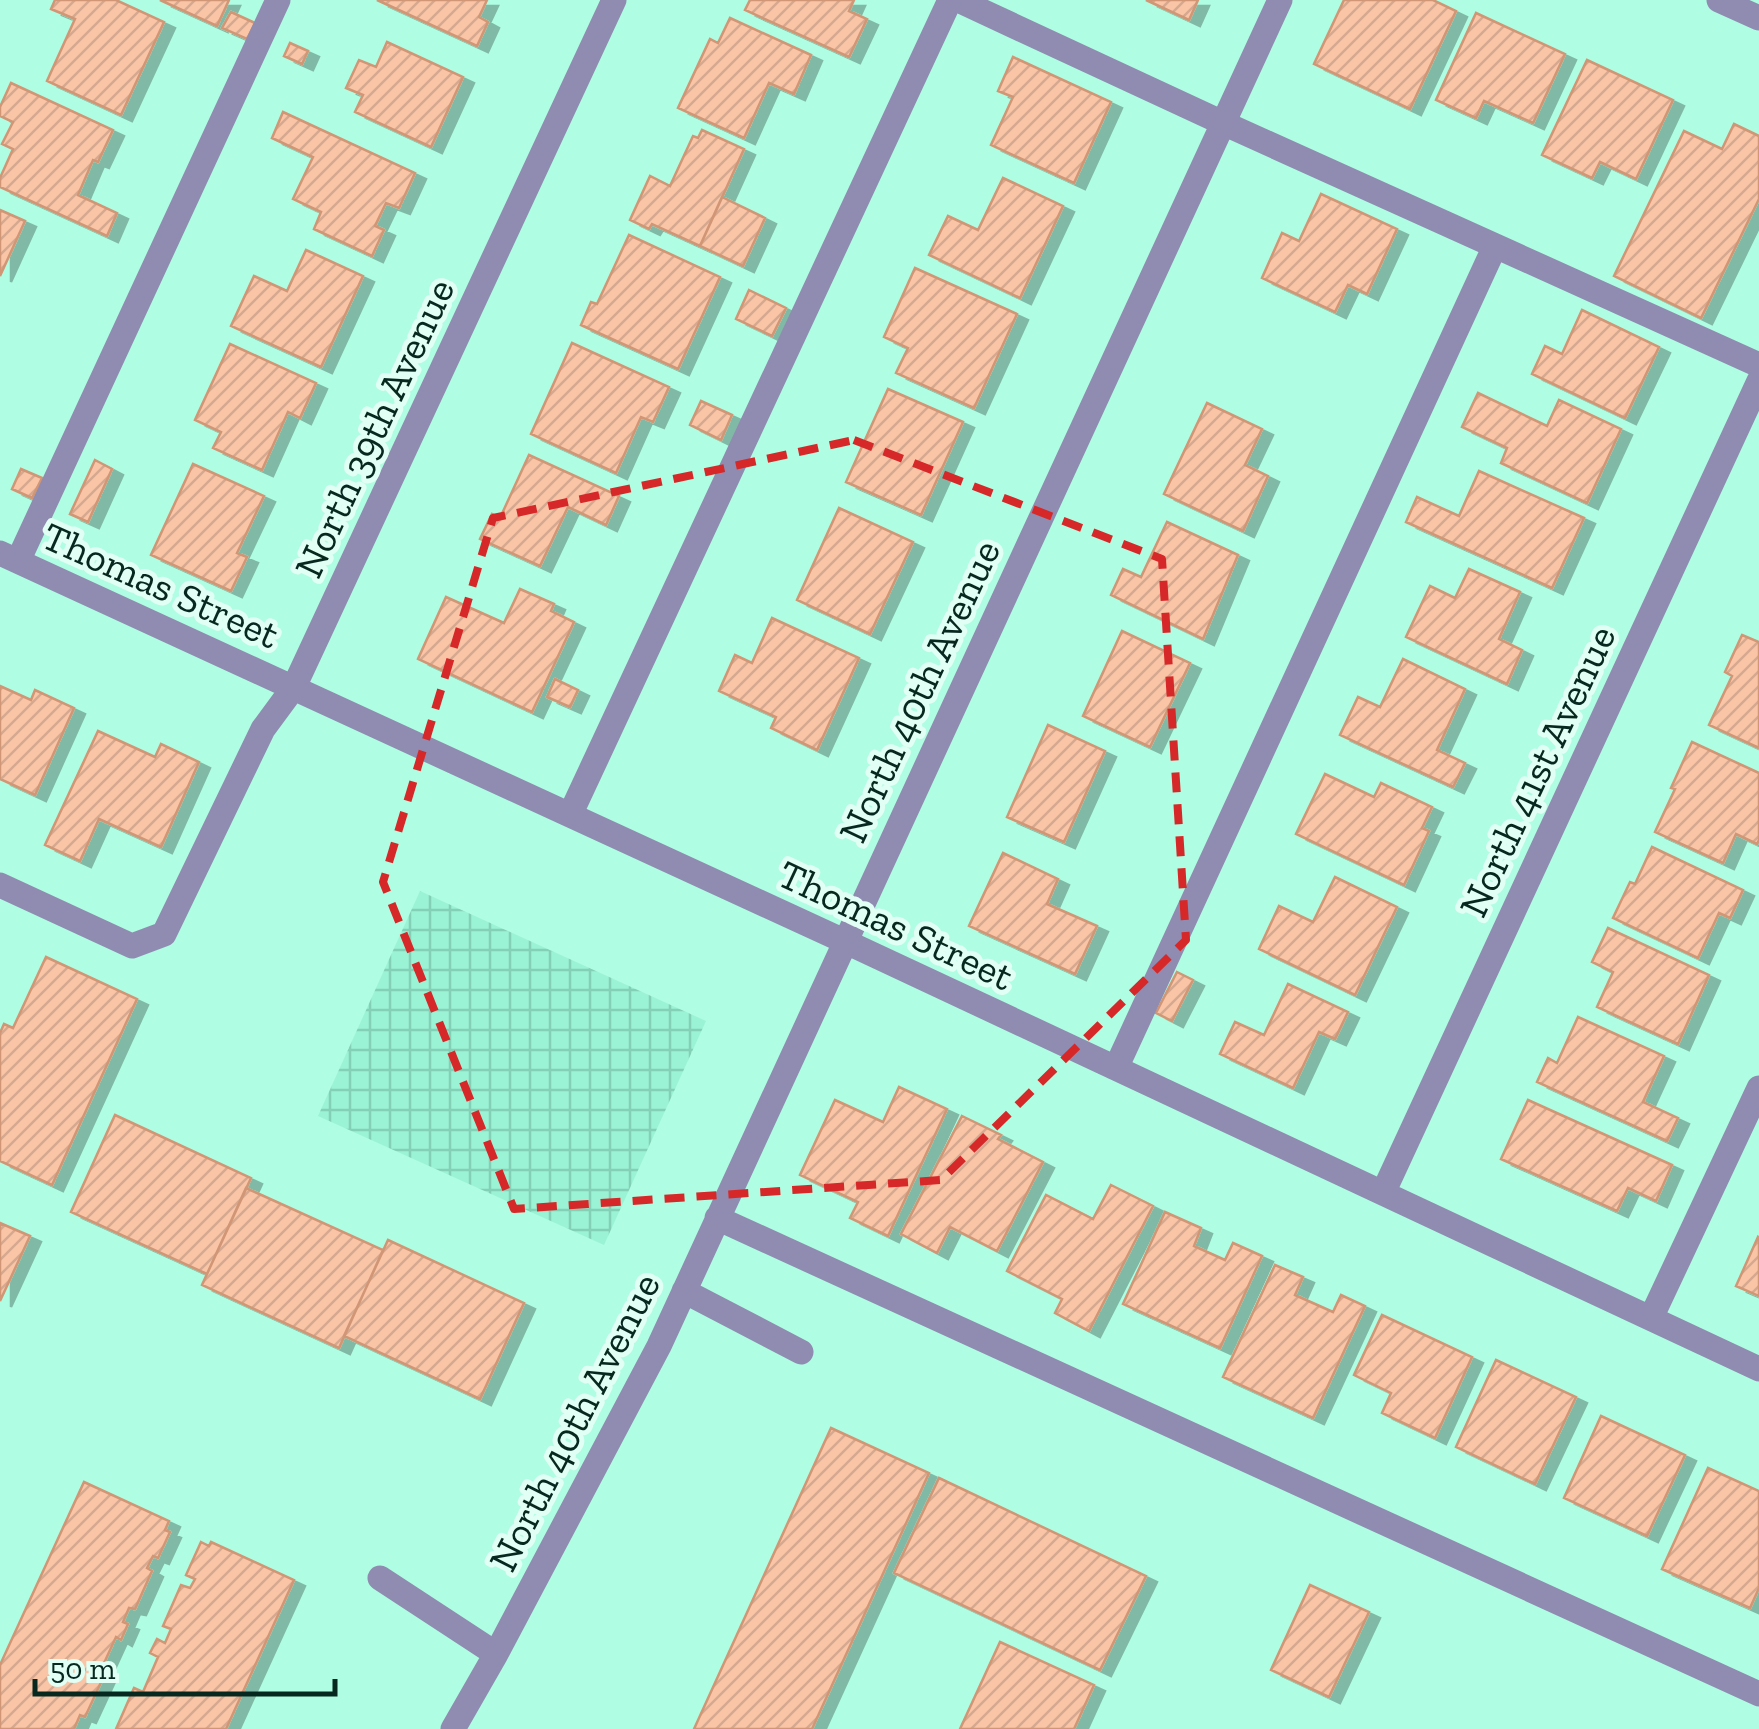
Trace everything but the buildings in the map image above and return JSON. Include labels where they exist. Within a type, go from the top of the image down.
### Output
[{"type":"street","points":[[9,557],[278,0]]},
{"type":"street","name":"North 39th Avenue","points":[[0,884],[132,946],[164,934],[263,729],[294,687],[614,0]]},
{"type":"street","points":[[570,815],[950,0]]},
{"type":"street","points":[[958,0],[1759,365]]},
{"type":"street","name":"North 40th Avenue","points":[[453,1729],[659,1346],[1280,0]]},
{"type":"street","points":[[1718,0],[1759,18]]},
{"type":"street","points":[[1116,1068],[1495,246]]},
{"type":"street","name":"North 41st Avenue","points":[[1383,1193],[1759,381]]},
{"type":"street","name":"Thomas Street","points":[[9,557],[844,941],[1759,1369]]},
{"type":"street","points":[[1650,1318],[1759,1088]]},
{"type":"street","points":[[717,1218],[1759,1694]]},
{"type":"street","points":[[684,1292],[801,1352]]},
{"type":"street","points":[[380,1578],[496,1654]]},
{"type":"highlighted area","points":[[854,440],[1162,559],[1186,940],[941,1180],[514,1209],[383,882],[493,518]]},
{"type":"shaded area","points":[[420,891],[706,1021],[604,1245],[318,1116]]}]
